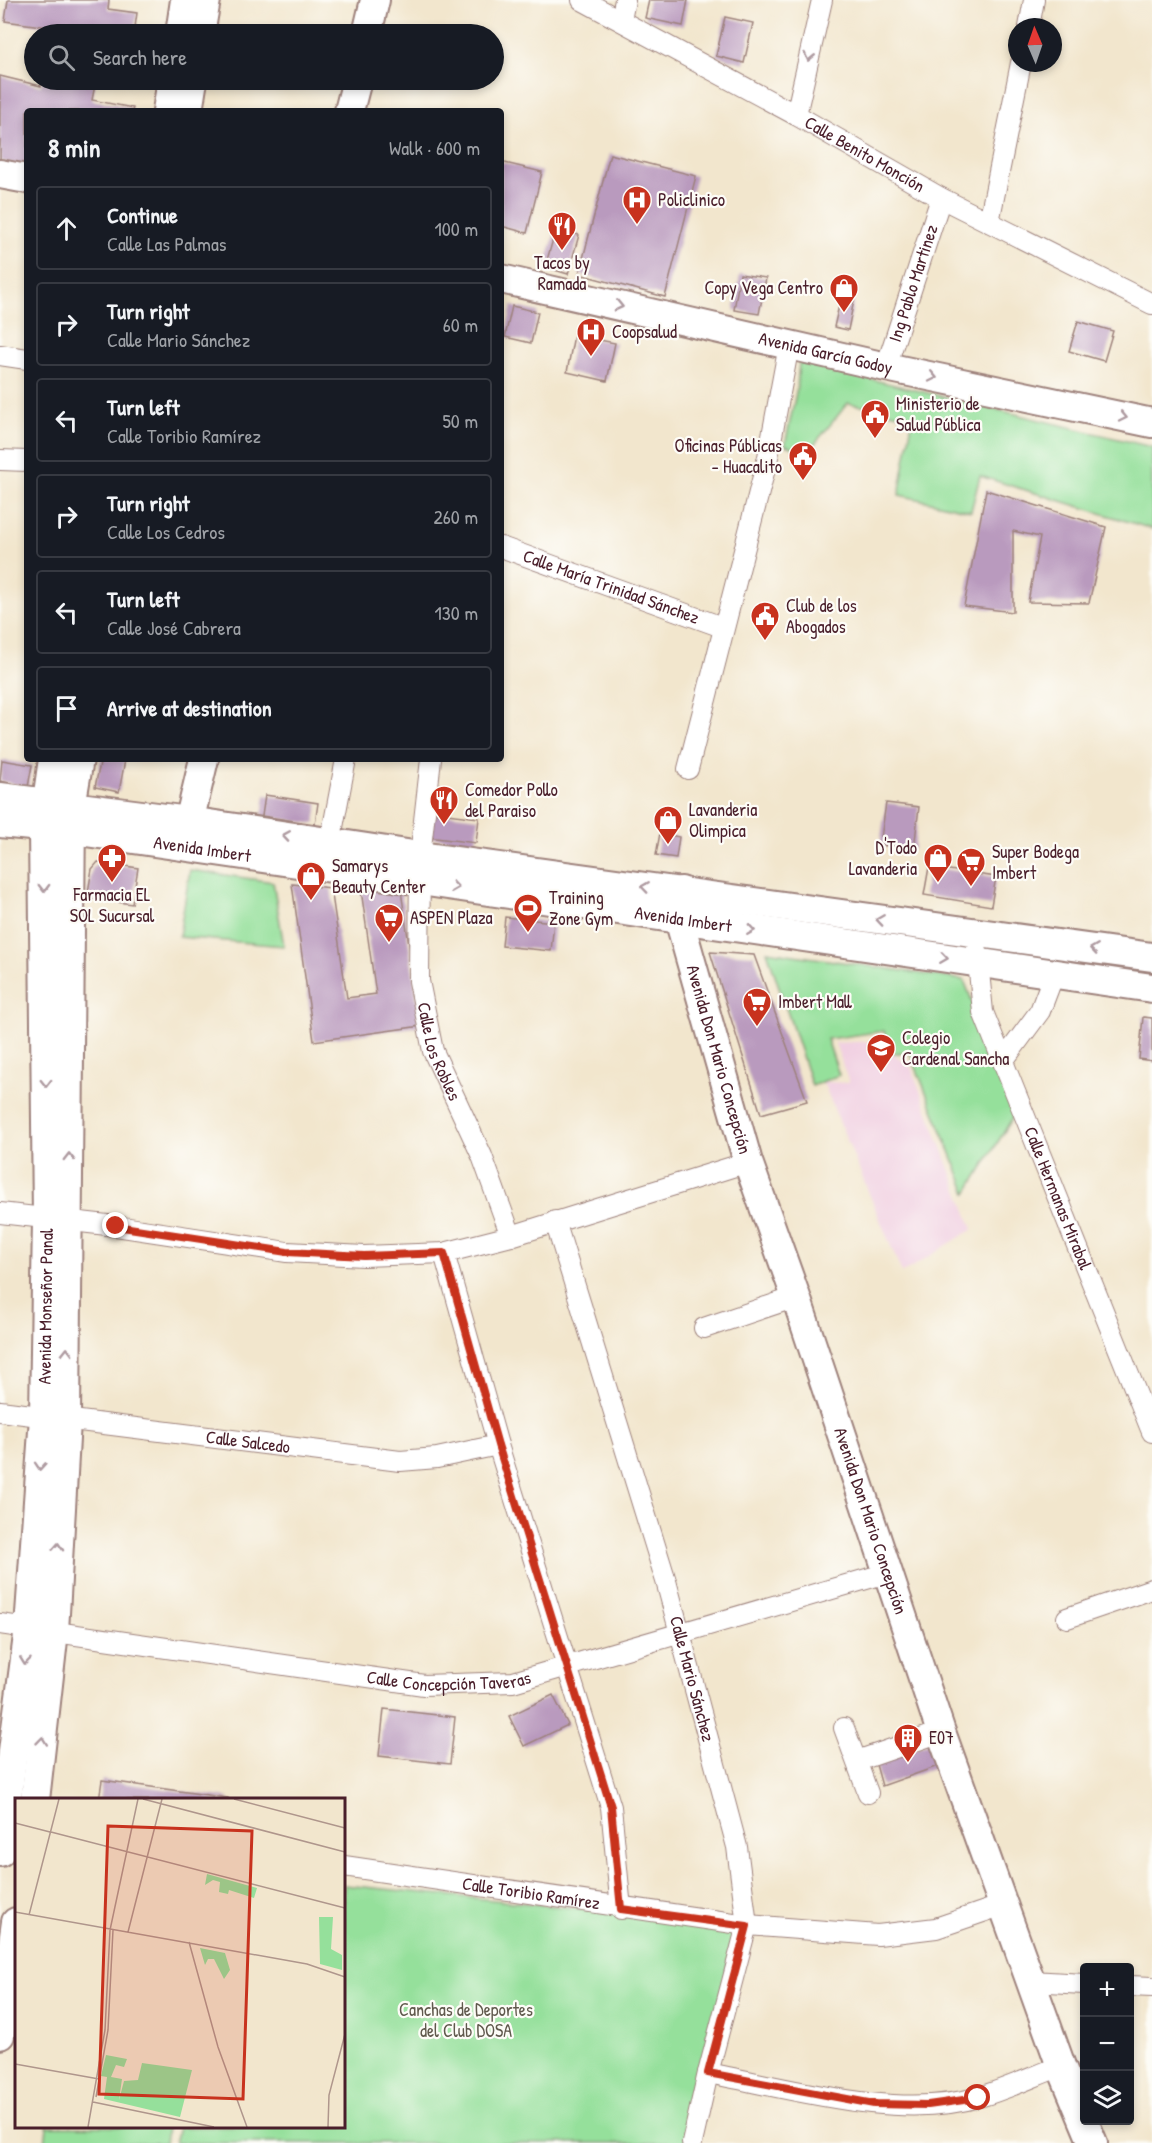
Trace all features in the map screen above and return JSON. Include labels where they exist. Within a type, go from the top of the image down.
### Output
[{"type":"main road","points":[[181,24],[185,0]]},
{"type":"main road","points":[[202,24],[206,0]]},
{"type":"main road","points":[[369,24],[375,0]]},
{"type":"main road","points":[[167,108],[170,90]]},
{"type":"main road","points":[[188,108],[191,90]]},
{"type":"main road","points":[[351,108],[355,90]]},
{"type":"main road","points":[[0,174],[24,178]]},
{"type":"main road","name":"Avenida García Godoy","points":[[504,280],[886,367],[1152,423]]},
{"type":"main road","name":"Avenida Monseñor Panal","points":[[35,1798],[41,1630],[55,1419],[58,1220],[58,817],[53,762]]},
{"type":"main road","name":"Avenida Monseñor Panal","points":[[58,817],[79,762]]},
{"type":"main road","points":[[186,834],[203,762]]},
{"type":"main road","name":"Avenida Imbert","points":[[0,797],[58,817],[419,869],[680,905],[978,934],[1152,957]]},
{"type":"main road","name":"Avenida Imbert","points":[[0,823],[58,817]]},
{"type":"main road","name":"Avenida Imbert","points":[[186,834],[330,843],[419,869]]},
{"type":"main road","name":"Avenida Imbert","points":[[680,905],[976,962],[1152,988]]},
{"type":"main road","name":"Avenida Don Mario Concepción","points":[[680,905],[748,1162],[796,1297],[941,1732],[1061,2066],[1093,2143]]},
{"type":"main road","name":"Avenida Monseñor Panal","points":[[0,1852],[41,1630]]},
{"type":"main road","points":[[1,2028],[15,1929]]},
{"type":"street","name":"Calle Benito Monción","points":[[582,0],[796,115],[941,198],[1152,304]]},
{"type":"street","points":[[621,20],[625,0]]},
{"type":"street","points":[[796,115],[822,0]]},
{"type":"street","points":[[1031,18],[1034,0]]},
{"type":"street","points":[[989,222],[1020,72]]},
{"type":"street","name":"Ing Pablo Martinez","points":[[886,367],[941,198]]},
{"type":"street","points":[[688,769],[722,627],[768,457],[789,345]]},
{"type":"street","points":[[0,355],[24,359]]},
{"type":"street","points":[[0,460],[24,461]]},
{"type":"street","name":"Calle María Trinidad Sánchez","points":[[504,548],[722,627]]},
{"type":"street","points":[[330,843],[345,762]]},
{"type":"street","name":"Calle Los Robles","points":[[431,762],[419,869],[419,981],[433,1051],[482,1156],[511,1236]]},
{"type":"street","name":"Calle Hermanas Mirabal","points":[[978,934],[976,962],[983,1012],[1152,1432]]},
{"type":"street","points":[[1003,1061],[1040,1011],[1054,974]]},
{"type":"street","points":[[0,1213],[287,1252],[364,1256],[444,1253],[511,1236],[748,1162]]},
{"type":"street","name":"Calle Mario Sánchez","points":[[555,1221],[680,1633],[738,1847],[747,1926],[692,2143]]},
{"type":"street","points":[[444,1253],[498,1445],[611,1807],[621,1909]]},
{"type":"street","points":[[704,1328],[796,1297]]},
{"type":"street","name":"Calle Salcedo","points":[[0,1411],[400,1461],[437,1458],[498,1445]]},
{"type":"street","name":"Calle Concepción Taveras","points":[[0,1624],[424,1685],[513,1682],[887,1573]]},
{"type":"street","points":[[1067,1618],[1152,1589]]},
{"type":"street","points":[[844,1728],[868,1793]]},
{"type":"street","points":[[857,1761],[941,1732]]},
{"type":"street","name":"Calle Toribio Ramírez","points":[[345,1866],[747,1926],[878,1935],[936,1929],[1003,1905]]},
{"type":"street","points":[[1031,1981],[1080,1984]]},
{"type":"street","points":[[1134,1986],[1152,1987]]},
{"type":"street","points":[[708,2073],[874,2104],[928,2105],[978,2098],[1061,2066]]},
{"type":"shaded area","points":[[876,1041],[911,1067],[973,1229],[902,1273],[823,1082],[849,1083],[835,1043]]},
{"type":"green space","points":[[799,362],[1152,447],[1152,529],[980,476],[971,511],[899,495],[913,417],[848,403],[808,452],[785,445],[797,388]]},
{"type":"green space","points":[[190,870],[273,882],[284,946],[179,937]]},
{"type":"green space","points":[[767,951],[964,980],[1015,1114],[967,1193],[910,1053],[891,1053],[884,1031],[827,1039],[839,1075],[812,1086]]},
{"type":"green space","name":"Canchas de Deportes del Club DOSA","points":[[345,1885],[736,1924],[690,2143],[175,2143],[179,2128],[345,2128]]},
{"type":"green space","points":[[47,2128],[167,2128],[165,2143],[45,2143]]},
{"type":"building","points":[[8,0],[109,0],[108,9],[137,13],[135,24],[27,24],[5,21]]},
{"type":"building","points":[[649,0],[688,0],[683,26],[645,18]]},
{"type":"building","points":[[725,17],[753,23],[744,63],[716,56]]},
{"type":"building","points":[[0,76],[24,82],[24,90],[94,90],[92,100],[133,108],[24,108],[24,166],[0,161]]},
{"type":"building","name":"Policlinico","points":[[610,154],[696,176],[665,297],[579,274]]},
{"type":"building","points":[[504,163],[542,172],[527,233],[504,227]]},
{"type":"building","name":"Tacos by Ramada","points":[[556,229],[579,235],[568,274],[545,267]]},
{"type":"building","points":[[740,274],[766,278],[759,314],[734,310]]},
{"type":"building","name":"Copy Vega Centro","points":[[841,297],[854,300],[848,330],[834,327]]},
{"type":"building","points":[[512,306],[538,312],[531,343],[505,337]]},
{"type":"building","points":[[1078,321],[1113,331],[1104,361],[1069,351]]},
{"type":"building","name":"Coopsalud","points":[[574,335],[615,343],[607,381],[567,372]]},
{"type":"building","points":[[986,490],[1106,527],[1089,603],[1028,602],[1040,537],[1013,531],[1013,612],[964,606]]},
{"type":"building","points":[[2,760],[32,765],[28,787],[0,781]]},
{"type":"building","points":[[100,762],[125,762],[119,792],[95,787]]},
{"type":"building","points":[[265,795],[318,803],[315,824],[262,816]]},
{"type":"building","points":[[886,803],[919,807],[914,849],[880,845]]},
{"type":"building","points":[[431,812],[479,818],[476,843],[428,837]]},
{"type":"building","name":"Lavanderia Olimpica","points":[[660,833],[679,837],[676,858],[656,855]]},
{"type":"building","name":"Farmacia EL SOL Sucursal","points":[[98,862],[138,868],[132,904],[87,898],[92,869]]},
{"type":"building","name":"Super Bodega Imbert","points":[[929,867],[996,877],[991,906],[924,895]]},
{"type":"building","name":"ASPEN Plaza","points":[[292,884],[331,888],[347,998],[376,994],[361,890],[400,884],[421,1026],[314,1041]]},
{"type":"building","name":"Training Zone Gym","points":[[505,917],[554,922],[551,951],[502,946]]},
{"type":"building","name":"Imbert Mall","points":[[710,952],[754,955],[807,1101],[761,1114]]},
{"type":"building","points":[[1143,1017],[1152,1018],[1152,1061],[1139,1059]]},
{"type":"building","points":[[553,1695],[568,1725],[524,1746],[509,1716]]},
{"type":"building","points":[[384,1709],[455,1717],[450,1764],[379,1756]]},
{"type":"building","name":"E07","points":[[932,1742],[941,1765],[882,1786],[875,1761]]},
{"type":"building","points":[[102,1780],[228,1798],[99,1798]]},
{"type":"place","name":"Policlinico","points":[[637,226]]},
{"type":"place","name":"Tacos by Ramada","points":[[562,252]]},
{"type":"place","name":"Copy Vega Centro","points":[[844,314]]},
{"type":"place","name":"Coopsalud","points":[[591,358]]},
{"type":"place","name":"Ministerio de Salud Pública","points":[[875,440]]},
{"type":"place","name":"Oficinas Públicas - Huacalito","points":[[803,482]]},
{"type":"place","name":"Club de los Abogados","points":[[765,642]]},
{"type":"place","name":"Comedor Pollo del Paraiso","points":[[444,826]]},
{"type":"place","name":"Lavanderia Olimpica","points":[[668,846]]},
{"type":"place","name":"Farmacia EL SOL Sucursal","points":[[112,884]]},
{"type":"place","name":"D'Todo Lavanderia","points":[[938,884]]},
{"type":"place","name":"Super Bodega Imbert","points":[[971,888]]},
{"type":"place","name":"Samarys Beauty Center","points":[[311,902]]},
{"type":"place","name":"Training Zone Gym","points":[[528,934]]},
{"type":"place","name":"ASPEN Plaza","points":[[389,944]]},
{"type":"place","name":"Imbert Mall","points":[[757,1028]]},
{"type":"place","name":"Colegio Cardenal Sancha","points":[[881,1074]]},
{"type":"place","name":"E07","points":[[908,1764]]},
{"type":"route","points":[[116,1226],[287,1252],[364,1256],[444,1253],[498,1445],[611,1807],[621,1909],[747,1926],[708,2073],[874,2104],[928,2105],[978,2098]]}]
